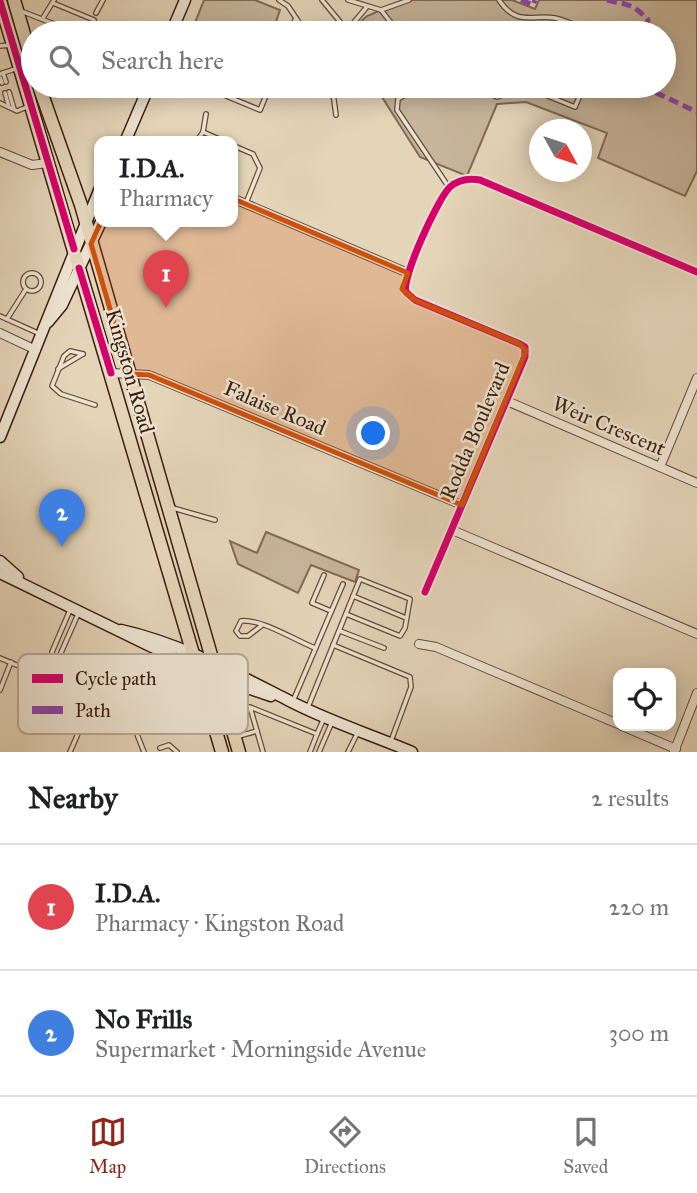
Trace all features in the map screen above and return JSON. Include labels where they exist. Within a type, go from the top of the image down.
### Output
[{"type":"main road","points":[[176,21],[185,0]]},
{"type":"main road","name":"Kingston Road","points":[[0,3],[6,45],[21,61]]},
{"type":"main road","name":"Kingston Road","points":[[15,5],[21,36]]},
{"type":"main road","name":"Kingston Road","points":[[30,98],[47,163],[195,654]]},
{"type":"main road","name":"Kingston Road","points":[[46,98],[211,654]]},
{"type":"main road","points":[[128,136],[144,98]]},
{"type":"main road","points":[[0,437],[94,202]]},
{"type":"main road","points":[[48,322],[62,305],[98,227]]},
{"type":"main road","points":[[0,561],[28,586]]},
{"type":"main road","points":[[0,573],[75,610],[180,654]]},
{"type":"main road","points":[[248,680],[307,709],[412,752]]},
{"type":"main road","points":[[248,690],[288,700]]},
{"type":"main road","name":"Kingston Road","points":[[217,734],[222,752]]},
{"type":"main road","name":"Kingston Road","points":[[233,734],[239,752]]},
{"type":"street","points":[[0,3],[15,5]]},
{"type":"street","points":[[0,152],[32,165],[47,163]]},
{"type":"street","points":[[238,200],[408,272],[449,188],[463,180],[480,180],[697,272]]},
{"type":"street","name":"Rodda Boulevard","points":[[408,272],[404,288],[415,300],[525,347],[525,357],[425,592]]},
{"type":"street","points":[[0,333],[36,350]]},
{"type":"street","name":"Falaise Road","points":[[111,373],[149,375],[462,505]]},
{"type":"street","points":[[660,467],[697,378]]},
{"type":"street","name":"Weir Crescent","points":[[507,401],[697,483]]},
{"type":"street","points":[[452,530],[697,634]]},
{"type":"street","points":[[419,644],[436,647],[613,722]]},
{"type":"street","points":[[633,731],[675,750],[697,693]]},
{"type":"lane","points":[[96,13],[103,0]]},
{"type":"lane","points":[[279,0],[288,6],[298,21]]},
{"type":"lane","points":[[288,6],[290,0]]},
{"type":"lane","points":[[322,0],[338,21]]},
{"type":"lane","points":[[348,0],[366,8],[381,10],[409,0]]},
{"type":"lane","points":[[499,0],[510,12],[524,19],[565,21]]},
{"type":"lane","points":[[43,18],[54,2],[94,21]]},
{"type":"lane","points":[[15,5],[50,21]]},
{"type":"lane","points":[[355,21],[366,8]]},
{"type":"lane","points":[[381,10],[390,21]]},
{"type":"lane","points":[[2,78],[21,70]]},
{"type":"lane","points":[[7,93],[11,108]]},
{"type":"lane","points":[[231,98],[260,110],[265,98]]},
{"type":"lane","points":[[333,98],[336,115]]},
{"type":"lane","points":[[400,98],[397,110],[449,188]]},
{"type":"lane","points":[[553,98],[575,107],[578,98]]},
{"type":"lane","points":[[0,103],[11,108],[31,106]]},
{"type":"lane","points":[[200,136],[206,114]]},
{"type":"lane","points":[[203,132],[212,136]]},
{"type":"lane","points":[[238,147],[253,154],[260,168],[246,203]]},
{"type":"lane","points":[[7,319],[26,289],[24,278],[32,273],[37,275],[41,283],[39,288],[34,291],[26,289]]},
{"type":"lane","points":[[0,316],[43,335]]},
{"type":"lane","points":[[58,370],[83,354],[70,351],[58,370],[52,386],[55,391],[95,405]]},
{"type":"lane","points":[[168,509],[179,508],[215,520]]},
{"type":"lane","points":[[324,575],[312,603],[331,611]]},
{"type":"lane","points":[[307,709],[360,579],[410,599],[400,636],[346,614]]},
{"type":"lane","points":[[288,700],[344,584]]},
{"type":"lane","points":[[353,596],[406,618]]},
{"type":"lane","points":[[60,654],[75,610]]},
{"type":"lane","points":[[52,654],[75,610]]},
{"type":"lane","points":[[261,626],[248,636],[240,636],[236,631],[241,621],[261,626],[315,648]]},
{"type":"lane","points":[[339,630],[384,648]]},
{"type":"lane","points":[[334,645],[410,677],[411,687],[390,743]]},
{"type":"lane","points":[[0,658],[18,665]]},
{"type":"lane","points":[[0,690],[11,662]]},
{"type":"lane","points":[[263,752],[250,707],[317,734]]},
{"type":"lane","points":[[310,752],[317,734],[329,718]]},
{"type":"lane","points":[[319,752],[329,718]]},
{"type":"lane","points":[[348,752],[359,730]]},
{"type":"lane","points":[[248,733],[257,731]]},
{"type":"lane","points":[[70,752],[78,734]]},
{"type":"lane","points":[[137,734],[144,752]]},
{"type":"lane","points":[[234,737],[246,734]]},
{"type":"lane","points":[[160,748],[169,745],[177,752]]},
{"type":"highlighted area","points":[[121,151],[408,273],[402,289],[415,300],[520,344],[526,351],[462,505],[149,375],[129,374],[91,244],[127,163]]},
{"type":"shaded area","points":[[204,0],[255,0],[280,10],[276,21],[196,21]]},
{"type":"shaded area","points":[[404,0],[512,0],[535,9],[539,0],[697,0],[697,171],[685,196],[598,158],[607,133],[592,127],[592,119],[570,119],[526,102],[497,104],[467,176],[420,157],[383,98],[676,98],[676,21],[361,21]]},
{"type":"shaded area","points":[[266,532],[359,570],[355,582],[311,565],[298,593],[238,564],[230,541],[257,553]]},
{"type":"marked path","points":[[521,0],[533,5],[535,0]]},
{"type":"marked path","points":[[607,0],[638,10],[648,21]]},
{"type":"marked path","points":[[667,98],[697,112]]},
{"type":"cycle path","points":[[0,1],[21,71]]},
{"type":"cycle path","points":[[29,98],[74,249]]},
{"type":"cycle path","points":[[425,592],[525,357],[525,347],[520,344],[415,300],[406,292],[409,272],[444,194],[457,182],[480,180],[697,272]]},
{"type":"cycle path","points":[[79,268],[111,373]]},
{"type":"place","name":"I.D.A.","points":[[166,308]]},
{"type":"place","name":"No Frills","points":[[62,547]]}]
